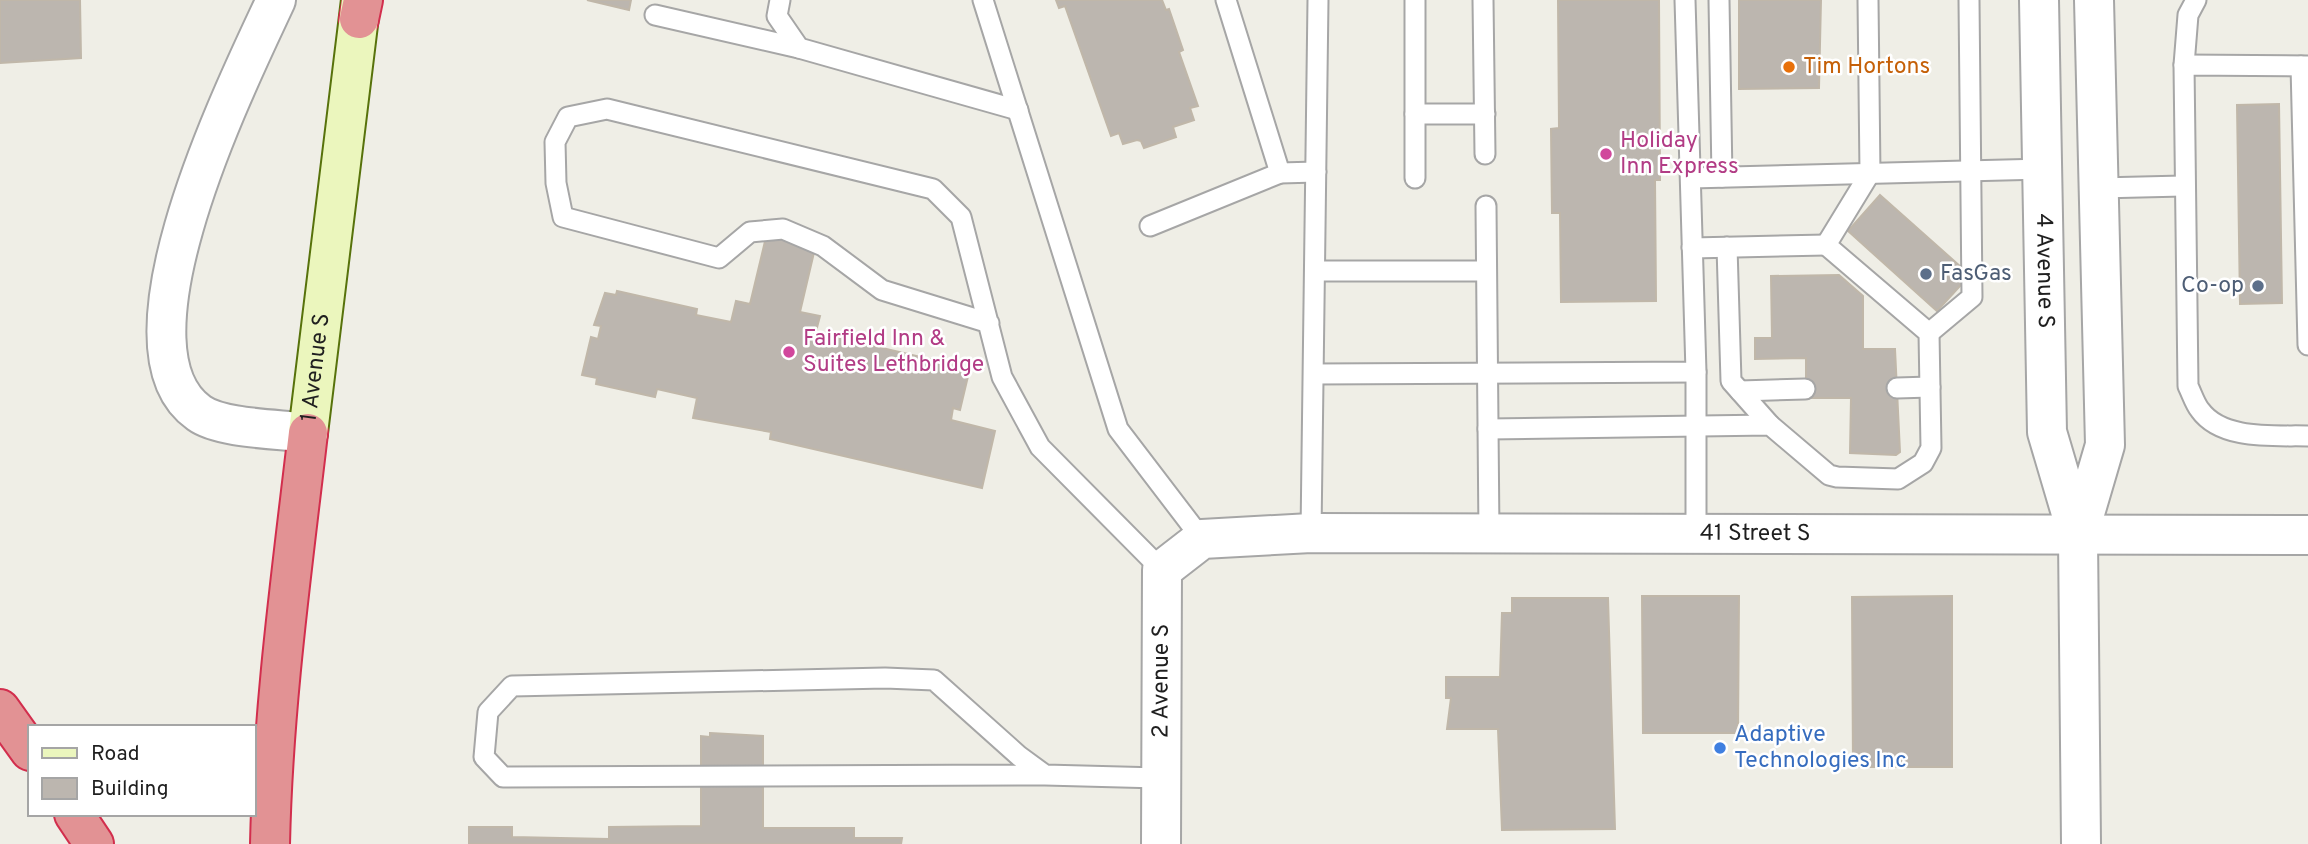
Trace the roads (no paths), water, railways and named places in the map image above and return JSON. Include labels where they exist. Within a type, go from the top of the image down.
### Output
[{"type":"highway","points":[[270,844],[272,766],[281,661],[308,433]]},
{"type":"highway","points":[[0,709],[28,748]]},
{"type":"highway","points":[[75,816],[94,844]]},
{"type":"main road","name":"1 Avenue S","points":[[308,433],[361,6]]},
{"type":"street","name":"1 Avenue S","points":[[276,0],[220,121],[201,170],[184,225],[172,282],[167,338],[172,375],[185,400],[200,414],[221,422],[308,433]]},
{"type":"street","name":"4 Avenue S","points":[[2039,0],[2047,432],[2078,537],[2081,844]]},
{"type":"street","name":"4 Avenue S","points":[[2078,537],[2105,445],[2094,0]]},
{"type":"street","name":"41 Street S","points":[[1202,539],[1311,533],[2078,537],[2308,535]]},
{"type":"street","points":[[1162,570],[1202,539]]},
{"type":"street","name":"2 Avenue S","points":[[1161,844],[1159,778],[1162,570]]},
{"type":"lane","points":[[780,0],[777,16],[799,48]]},
{"type":"lane","points":[[984,0],[1118,429],[1202,539]]},
{"type":"lane","points":[[1226,0],[1280,173]]},
{"type":"lane","points":[[1311,533],[1318,0]]},
{"type":"lane","points":[[1415,0],[1415,178]]},
{"type":"lane","points":[[1483,0],[1485,154]]},
{"type":"lane","points":[[1685,0],[1696,372],[1696,535]]},
{"type":"lane","points":[[1718,0],[1722,177]]},
{"type":"lane","points":[[1826,245],[1870,173],[1868,0]]},
{"type":"lane","points":[[1929,333],[1972,297],[1969,0]]},
{"type":"lane","points":[[2196,0],[2188,15],[2184,65],[2183,186],[2188,386],[2201,412],[2224,427],[2247,434],[2308,436]]},
{"type":"lane","points":[[655,15],[799,48],[1018,110]]},
{"type":"lane","points":[[2184,65],[2305,66],[2308,345]]},
{"type":"lane","points":[[989,323],[882,290],[823,246],[783,229],[750,232],[719,258],[563,217],[556,183],[555,142],[568,117],[607,109],[933,189],[961,217],[989,323],[1002,377],[1040,447],[1162,570]]},
{"type":"lane","points":[[1415,114],[1485,114]]},
{"type":"lane","points":[[1690,178],[2042,169]]},
{"type":"lane","points":[[1150,226],[1280,173],[1316,172]]},
{"type":"lane","points":[[2099,188],[2183,186]]},
{"type":"lane","points":[[1486,206],[1489,534]]},
{"type":"lane","points":[[1692,248],[1727,247],[1826,245],[1929,333],[1931,448],[1928,457],[1898,479],[1829,475],[1770,425],[1731,381],[1727,247]]},
{"type":"lane","points":[[1315,271],[1486,271]]},
{"type":"lane","points":[[1314,374],[1696,372]]},
{"type":"lane","points":[[1897,388],[1930,387]]},
{"type":"lane","points":[[1740,391],[1805,389]]},
{"type":"lane","points":[[1488,429],[1770,425]]},
{"type":"lane","points":[[1045,775],[1019,757],[934,680],[885,678],[512,686],[488,712],[484,757],[503,777],[1045,775],[1159,778]]},
{"type":"place","name":"Tim Hortons","points":[[1789,67]]},
{"type":"place","name":"Holiday Inn Express","points":[[1606,154]]},
{"type":"place","name":"FasGas","points":[[1926,274]]},
{"type":"place","name":"Co-op","points":[[2258,286]]},
{"type":"place","name":"Fairfield Inn & Suites Lethbridge","points":[[789,352]]},
{"type":"place","name":"Adaptive Technologies Inc","points":[[1720,748]]}]
